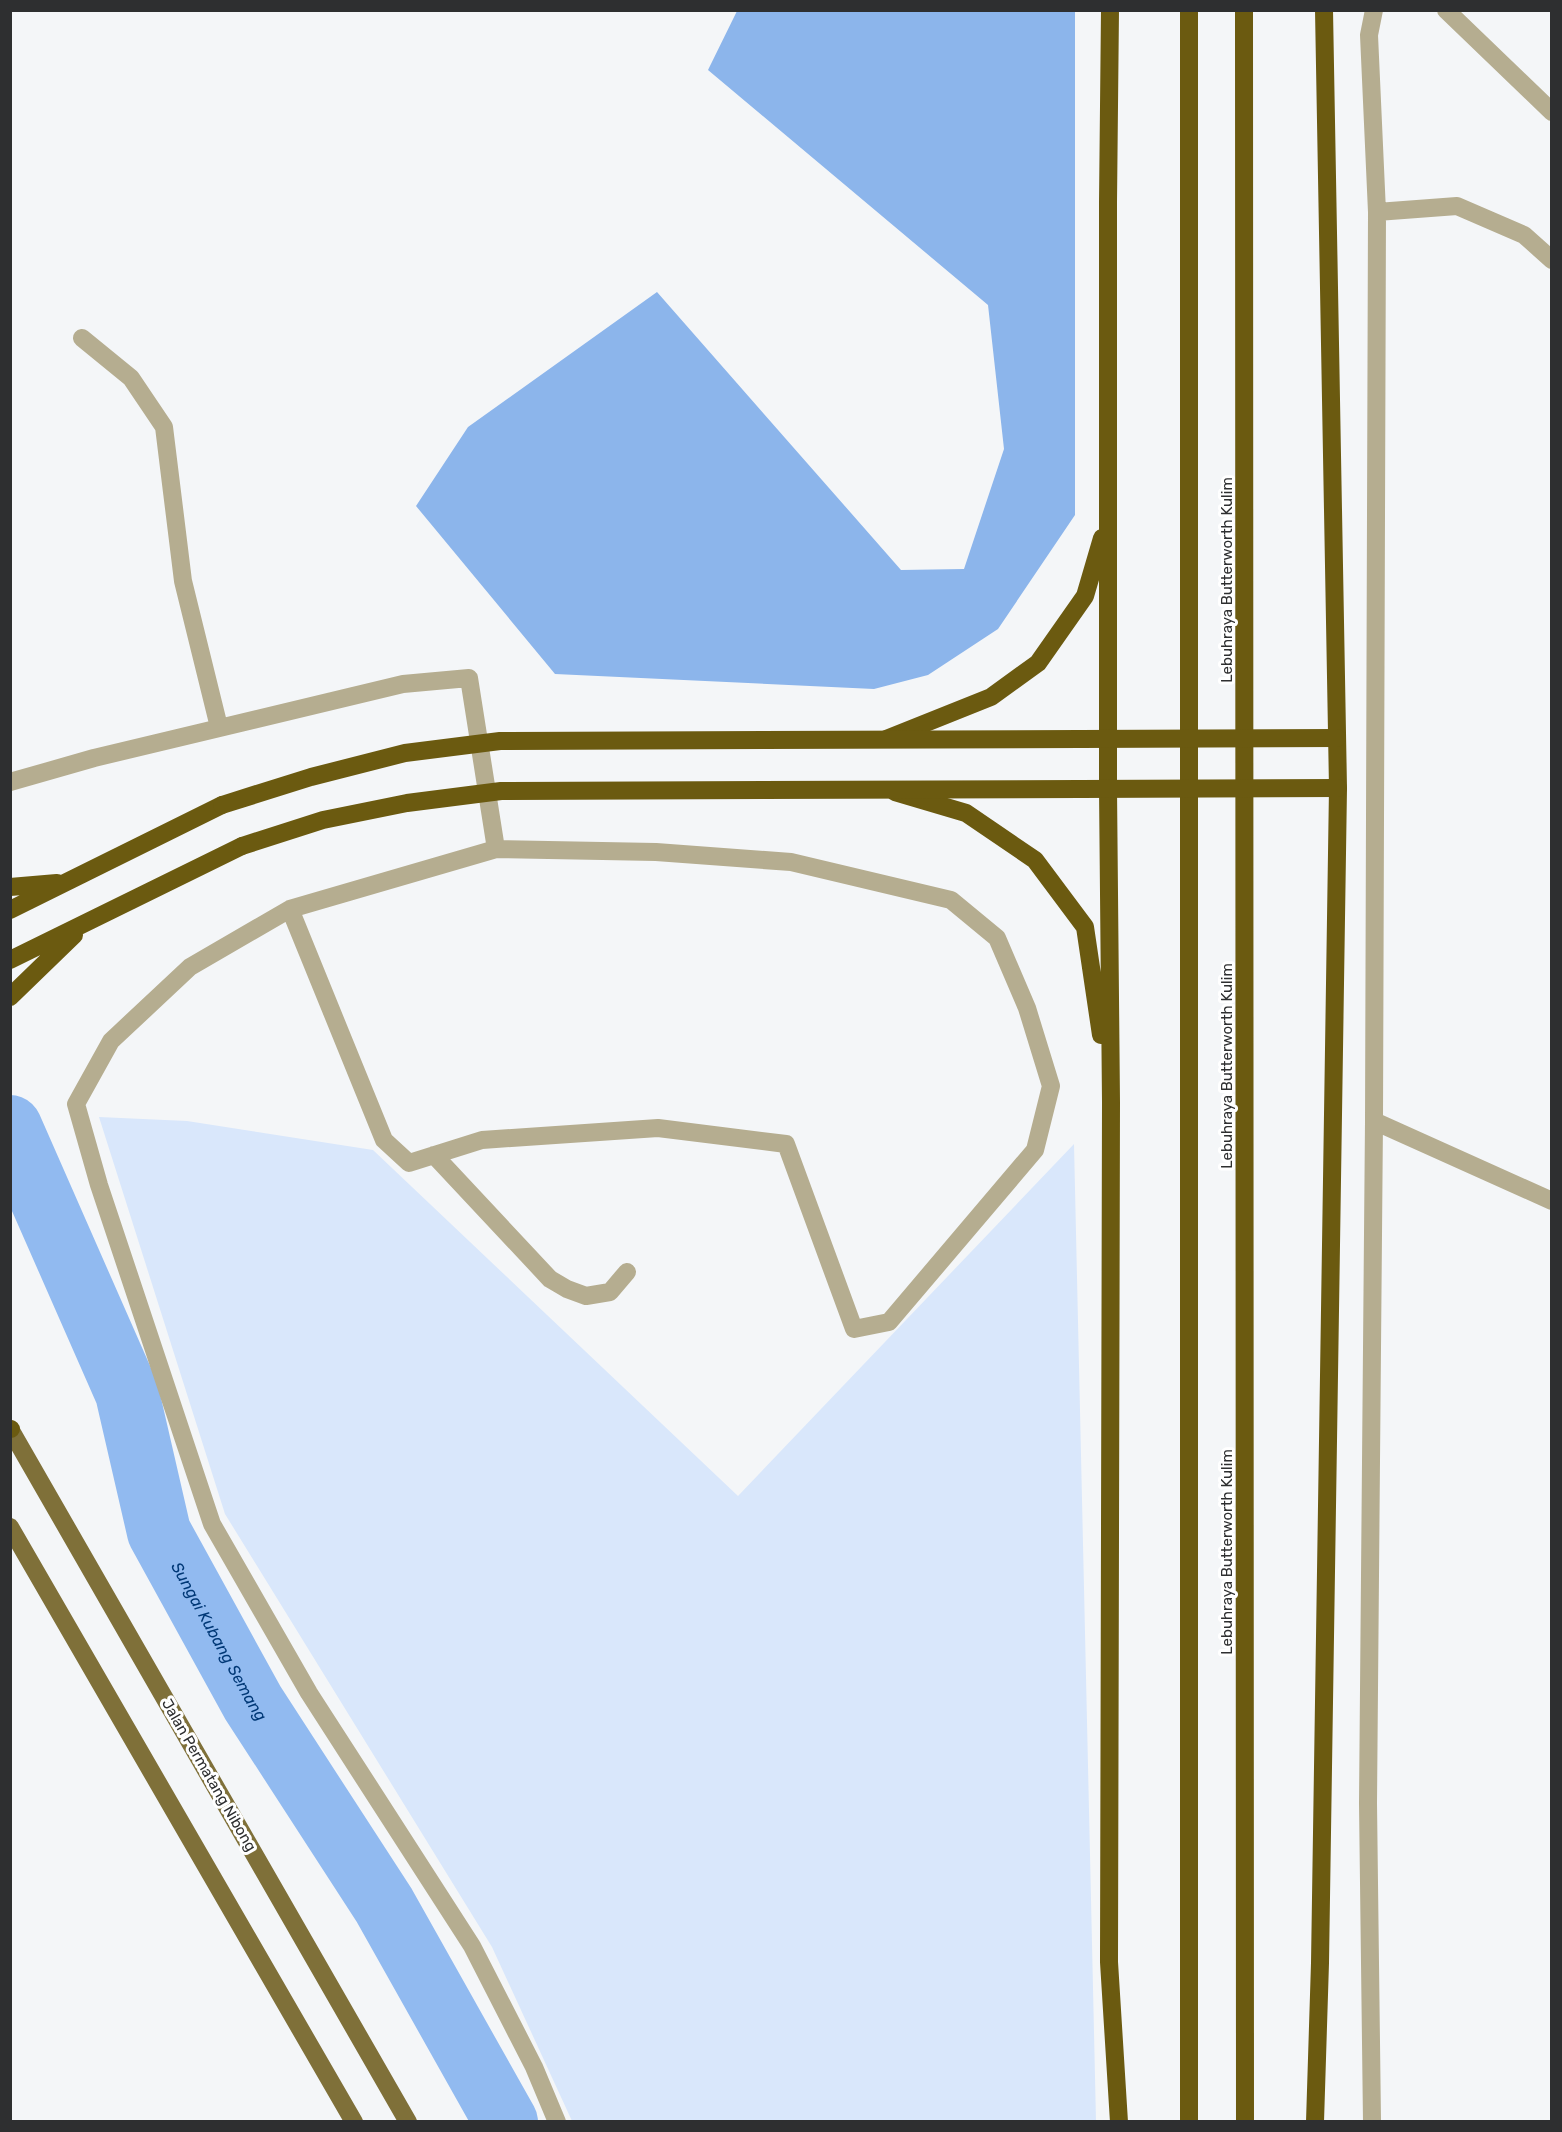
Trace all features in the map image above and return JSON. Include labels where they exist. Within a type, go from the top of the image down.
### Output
[{"type":"highway","points":[[1110,10],[1109,1962],[1119,2121]]},
{"type":"highway","points":[[1189,10],[1189,2121]]},
{"type":"highway","name":"Lebuhraya Butterworth Kulim","points":[[1244,10],[1245,2121]]},
{"type":"highway","points":[[1314,2121],[1320,1963],[1338,788],[1324,10]]},
{"type":"highway","points":[[886,739],[991,697],[1038,663],[1085,596],[1108,516]]},
{"type":"highway","points":[[10,910],[222,805],[311,777],[405,753],[500,741],[1337,738]]},
{"type":"highway","points":[[10,960],[242,846],[323,820],[407,803],[501,791],[1338,788]]},
{"type":"highway","points":[[886,789],[966,813],[1035,860],[1085,927],[1111,1102]]},
{"type":"highway","points":[[10,887],[67,882]]},
{"type":"highway","points":[[10,997],[86,923]]},
{"type":"main road","name":"Jalan Permatang Nibong","points":[[11,1429],[408,2121]]},
{"type":"main road","points":[[10,1527],[354,2121]]},
{"type":"street","points":[[1372,2121],[1368,1791],[1374,1121],[1377,212],[1369,35],[1374,10]]},
{"type":"street","points":[[1446,10],[1551,112]]},
{"type":"street","points":[[1377,212],[1457,206],[1524,236],[1551,260]]},
{"type":"street","points":[[82,338],[131,378],[164,427],[183,580],[219,727]]},
{"type":"street","points":[[10,782],[94,758],[403,684],[469,678],[496,849]]},
{"type":"street","points":[[290,909],[384,1140],[409,1163],[482,1140],[658,1128],[786,1144],[854,1329],[889,1322],[1035,1150],[1051,1086],[1027,1008],[997,938],[951,900],[791,862],[656,852],[496,849],[290,909],[190,967],[111,1041],[76,1104],[99,1185],[212,1524],[309,1693],[472,1946],[534,2067],[557,2121]]},
{"type":"street","points":[[1374,1121],[1551,1201]]},
{"type":"street","points":[[434,1155],[550,1279],[586,1296],[610,1292],[627,1272]]},
{"type":"shaded area","points":[[737,11],[1075,11],[1075,515],[998,629],[928,675],[874,689],[555,674],[416,506],[468,427],[657,292],[901,570],[964,569],[1004,449],[988,305],[708,70]]},
{"type":"shaded area","points":[[99,1117],[187,1121],[373,1150],[738,1496],[1074,1144],[1096,2121],[572,2121],[492,1947],[225,1514]]},
{"type":"waterway","name":"Sungai Kubang Semang","points":[[10,1127],[127,1393],[159,1532],[253,1703],[384,1905],[506,2122]]}]
